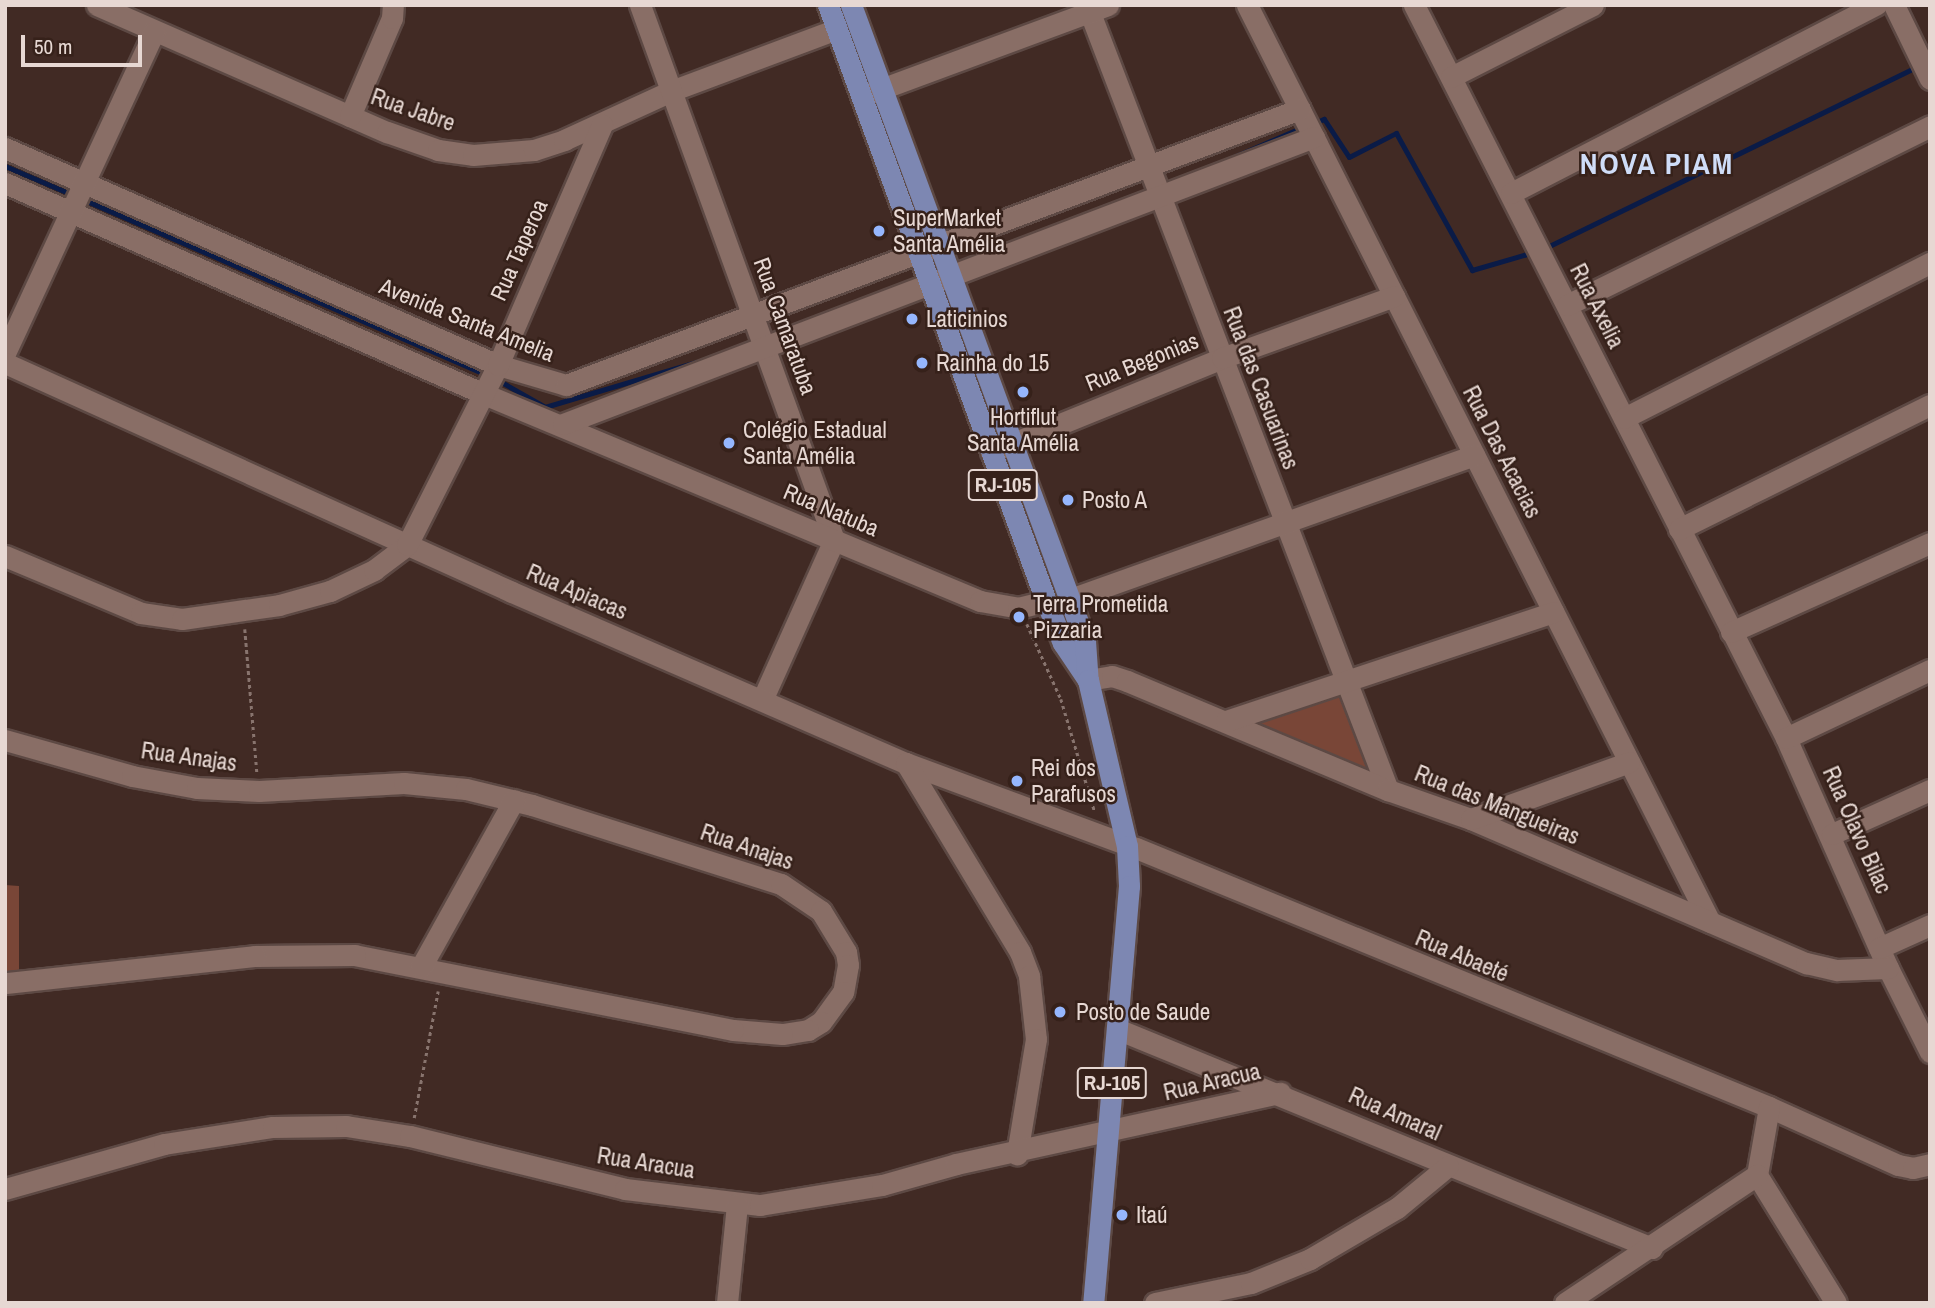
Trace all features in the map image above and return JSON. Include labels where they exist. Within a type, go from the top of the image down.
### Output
[{"type":"main road","name":"RJ-105","points":[[828,5],[837,30],[872,92],[941,247],[1070,599],[1085,641],[1088,680],[1132,847],[1093,1303]]},
{"type":"main road","name":"RJ-105","points":[[851,5],[872,92],[918,255],[1046,601],[1063,643],[1088,680]]},
{"type":"street","name":"Rua Jabre","points":[[97,5],[350,116],[438,150],[473,155],[534,150],[602,125],[671,91],[837,30]]},
{"type":"street","points":[[350,116],[392,18],[393,5]]},
{"type":"street","name":"Rua Camaratuba","points":[[640,5],[834,540]]},
{"type":"street","name":"Rua Das Acacias","points":[[1247,5],[1710,922]]},
{"type":"street","name":"Rua Axelia","points":[[1414,5],[1731,632]]},
{"type":"street","points":[[1451,77],[1593,5]]},
{"type":"street","points":[[1511,193],[1876,5]]},
{"type":"street","points":[[1894,5],[1930,79]]},
{"type":"street","points":[[872,92],[1095,8]]},
{"type":"street","name":"Rua das Casuarinas","points":[[1095,8],[1147,165],[1388,790]]},
{"type":"street","points":[[5,353],[154,32]]},
{"type":"street","name":"Avenida Santa Amelia","points":[[5,148],[498,365],[566,385],[941,247],[1147,165],[1300,109]]},
{"type":"street","name":"Rua Taperoa","points":[[407,545],[498,365],[602,125]]},
{"type":"street","points":[[1567,305],[1930,126]]},
{"type":"street","points":[[563,425],[1161,199],[1314,137]]},
{"type":"street","points":[[5,183],[484,394]]},
{"type":"street","points":[[1624,418],[1930,263]]},
{"type":"street","name":"Rua Begonias","points":[[991,452],[1222,358],[1394,296]]},
{"type":"street","name":"Rua Apiacas","points":[[5,363],[407,545],[906,763],[1132,847]]},
{"type":"street","name":"Rua Natuba","points":[[484,394],[980,601],[1018,608],[1046,601]]},
{"type":"street","points":[[1679,529],[1930,405]]},
{"type":"street","points":[[1070,599],[1474,456]]},
{"type":"street","points":[[762,700],[834,540]]},
{"type":"street","points":[[1731,632],[1930,543]]},
{"type":"street","points":[[5,556],[141,613],[182,620],[243,611],[330,591],[374,570],[407,545]]},
{"type":"street","points":[[1226,721],[1346,684],[1553,612]]},
{"type":"street","name":"Rua Olavo Bilac","points":[[1731,632],[1832,834],[1888,968],[1930,1052]]},
{"type":"street","points":[[1786,738],[1930,670]]},
{"type":"street","name":"Rua das Mangueiras","points":[[1088,680],[1112,676],[1126,681],[1388,790],[1471,819],[1822,967],[1888,968]]},
{"type":"street","name":"Rua Anajas","points":[[5,740],[132,776],[197,788],[258,791],[404,783],[466,789],[514,800],[795,892],[821,911],[846,952],[843,992],[835,1008],[808,1030],[766,1034],[442,970],[303,952],[5,983]]},
{"type":"street","points":[[1471,819],[1629,762]]},
{"type":"street","points":[[906,763],[1020,952],[1029,976],[1036,1039],[1017,1154]]},
{"type":"street","points":[[1832,834],[1930,790]]},
{"type":"street","points":[[421,967],[514,800]]},
{"type":"street","name":"Rua Abaeté","points":[[1132,847],[1769,1107],[1898,1165],[1913,1168],[1930,1164]]},
{"type":"street","points":[[1880,948],[1930,925]]},
{"type":"street","name":"Rua Amaral","points":[[1117,1029],[1280,1093],[1448,1166],[1652,1248]]},
{"type":"street","name":"Rua Aracua","points":[[5,1189],[164,1144],[245,1130],[346,1126],[410,1136],[625,1189],[737,1205],[856,1191],[1280,1093]]},
{"type":"street","points":[[1769,1107],[1757,1175],[1836,1303]]},
{"type":"street","points":[[1155,1303],[1251,1283],[1310,1259],[1397,1208],[1448,1166]]},
{"type":"street","points":[[1565,1303],[1652,1248],[1757,1175]]},
{"type":"street","points":[[727,1303],[737,1205]]},
{"type":"path","points":[[1018,608],[1060,699],[1103,838]]},
{"type":"path","points":[[243,611],[258,791]]},
{"type":"path","points":[[410,1136],[442,970]]},
{"type":"shaded area","points":[[1346,686],[1385,789],[1236,726]]},
{"type":"shaded area","points":[[5,885],[19,886],[19,982],[5,985]]},
{"type":"waterway","points":[[1543,249],[1918,66]]},
{"type":"waterway","points":[[1312,124],[1324,119],[1349,157],[1396,133],[1472,270],[1534,252]]},
{"type":"waterway","points":[[1231,158],[1303,127]]},
{"type":"waterway","points":[[5,166],[73,195]]},
{"type":"waterway","points":[[82,199],[487,375]]},
{"type":"waterway","points":[[496,379],[545,407],[696,362]]},
{"type":"place","name":"SuperMarket Santa Amélia","points":[[879,231]]},
{"type":"place","name":"Laticinios","points":[[912,319]]},
{"type":"place","name":"Rainha do 15","points":[[922,363]]},
{"type":"place","name":"Hortiflut Santa Amélia","points":[[1023,392]]},
{"type":"place","name":"Colégio Estadual Santa Amélia","points":[[729,443]]},
{"type":"place","name":"Posto A","points":[[1068,500]]},
{"type":"place","name":"Terra Prometida Pizzaria","points":[[1019,617]]},
{"type":"place","name":"Rei dos Parafusos","points":[[1017,781]]},
{"type":"place","name":"Posto de Saude","points":[[1060,1012]]},
{"type":"place","name":"Itaú","points":[[1122,1215]]},
{"type":"district","name":"NOVA PIAM","points":[[1657,163]]}]
